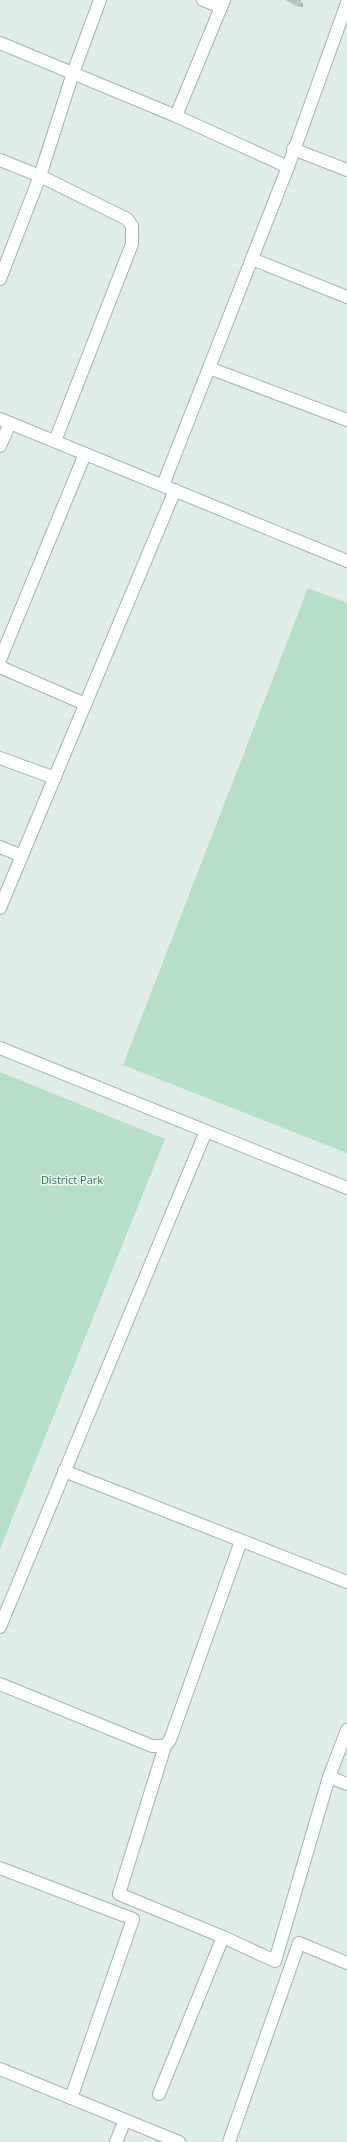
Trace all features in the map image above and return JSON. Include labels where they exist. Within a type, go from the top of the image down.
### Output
[{"type":"street","points":[[0,279],[40,176],[73,73],[100,0]]},
{"type":"street","points":[[176,116],[223,4],[203,0]]},
{"type":"street","points":[[163,485],[288,167],[293,149],[347,3]]},
{"type":"street","points":[[0,43],[176,116],[288,167]]},
{"type":"street","points":[[293,149],[347,170]]},
{"type":"street","points":[[0,160],[40,176],[127,219],[132,226],[134,236],[55,441]]},
{"type":"street","points":[[252,259],[347,297]]},
{"type":"street","points":[[209,368],[347,420]]},
{"type":"street","points":[[0,446],[5,421],[347,561]]},
{"type":"street","points":[[0,660],[85,454]]},
{"type":"street","points":[[0,908],[175,490]]},
{"type":"street","points":[[0,667],[86,704]]},
{"type":"street","points":[[0,758],[55,778]]},
{"type":"street","points":[[0,847],[22,856]]},
{"type":"street","points":[[0,1048],[347,1188]]},
{"type":"street","points":[[0,1627],[206,1131]]},
{"type":"street","points":[[64,1471],[347,1582]]},
{"type":"street","points":[[241,1541],[170,1740],[165,1746],[119,1894],[223,1937],[290,1967]]},
{"type":"street","points":[[0,1684],[152,1746],[165,1746]]},
{"type":"street","points":[[275,1961],[329,1777],[347,1730]]},
{"type":"street","points":[[329,1777],[347,1784]]},
{"type":"street","points":[[0,1868],[133,1919]]},
{"type":"street","points":[[71,2098],[139,1903]]},
{"type":"street","points":[[159,2094],[223,1937]]},
{"type":"street","points":[[229,2142],[299,1943],[347,1963]]},
{"type":"street","points":[[0,2069],[179,2142]]},
{"type":"street","points":[[116,2142],[125,2120]]},
{"type":"green space","points":[[308,588],[347,603],[347,1153],[123,1065]]},
{"type":"green space","name":"District Park","points":[[0,1072],[165,1139],[0,1549]]},
{"type":"building","points":[[285,0],[301,0],[299,6]]}]
